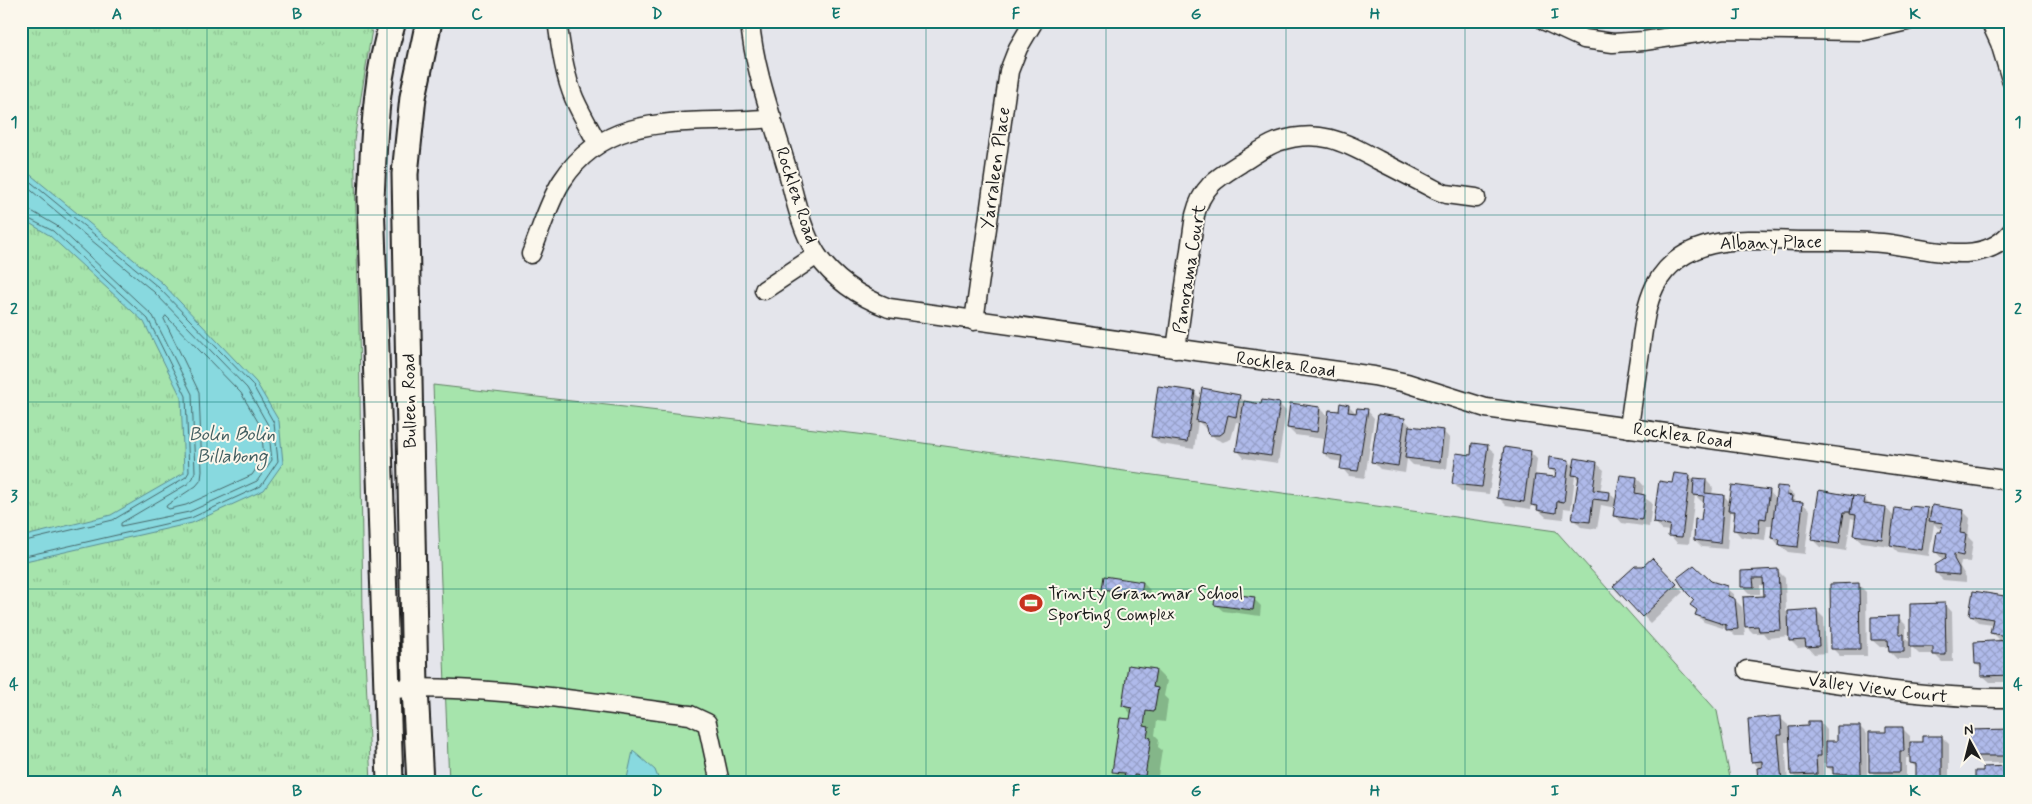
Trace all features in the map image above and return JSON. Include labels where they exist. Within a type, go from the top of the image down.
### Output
[{"type":"highway","name":"Bulleen Road","points":[[390,783],[371,199],[376,109],[393,21]]},
{"type":"highway","name":"Bulleen Road","points":[[420,783],[415,688],[405,174],[413,96],[429,21]]},
{"type":"street","points":[[557,21],[564,65],[574,99],[598,144]]},
{"type":"street","name":"Rocklea Road","points":[[750,21],[753,48],[772,118],[802,220],[818,255],[840,281],[873,302],[889,308],[1391,379],[1486,408],[2011,480]]},
{"type":"street","name":"Yarraleen Place","points":[[974,320],[1009,71],[1018,48],[1034,21]]},
{"type":"street","points":[[1545,21],[1584,39],[1613,43],[1644,41],[1724,30],[1864,31],[1907,21]]},
{"type":"street","points":[[1990,21],[2000,43],[2011,79]]},
{"type":"street","points":[[1998,21],[2000,43]]},
{"type":"street","points":[[531,254],[553,197],[562,180],[573,166],[598,144],[618,133],[653,124],[733,122],[772,118]]},
{"type":"street","name":"Panorama Court","points":[[1176,348],[1195,215],[1201,197],[1213,181],[1276,142],[1304,136],[1328,137],[1354,147],[1436,190],[1446,194],[1476,198]]},
{"type":"street","name":"Albany Place","points":[[1629,428],[1650,297],[1663,274],[1684,255],[1698,247],[1736,240],[1852,242],[1879,243],[1968,254],[1989,250],[1998,245],[2011,232]]},
{"type":"street","points":[[764,290],[818,255]]},
{"type":"street","name":"Valley View Court","points":[[1747,670],[1924,694],[1971,698],[2011,698]]},
{"type":"street","points":[[387,689],[479,690],[690,715],[708,723],[720,783]]},
{"type":"green space","points":[[21,21],[367,21],[373,23],[354,140],[363,614],[371,783],[21,783]]},
{"type":"green space","name":"Trinity Grammar School Sporting Complex","points":[[433,385],[858,434],[1556,531],[1717,711],[1731,783],[449,783]]},
{"type":"water","name":"Bolin Bolin Billabong","points":[[21,167],[162,283],[256,382],[279,421],[283,463],[264,490],[192,523],[21,562],[21,537],[111,515],[184,473],[181,397],[144,322],[49,235],[21,218]]},
{"type":"water","points":[[633,751],[655,770],[660,783],[626,783]]},
{"type":"building","points":[[1158,386],[1195,391],[1187,442],[1151,437]]},
{"type":"building","points":[[1202,388],[1240,395],[1236,417],[1228,415],[1224,432],[1220,435],[1210,435],[1207,432],[1205,423],[1196,421]]},
{"type":"building","points":[[1262,400],[1280,403],[1271,456],[1236,451],[1244,401],[1261,404]]},
{"type":"building","points":[[1290,403],[1320,407],[1317,432],[1287,428]]},
{"type":"building","points":[[1340,403],[1349,405],[1348,412],[1356,413],[1357,408],[1368,409],[1358,471],[1340,469],[1342,456],[1323,453],[1329,410],[1339,411]]},
{"type":"building","points":[[1378,414],[1405,418],[1398,466],[1371,462]]},
{"type":"building","points":[[1409,426],[1444,430],[1440,462],[1405,458]]},
{"type":"building","points":[[1472,443],[1488,445],[1482,487],[1452,484],[1456,453],[1471,455]]},
{"type":"building","points":[[1504,447],[1531,451],[1524,502],[1497,498]]},
{"type":"building","points":[[1549,457],[1569,460],[1564,502],[1557,501],[1556,513],[1537,510],[1538,506],[1531,505],[1535,475],[1555,477],[1556,470],[1548,469]]},
{"type":"building","points":[[1575,458],[1597,462],[1593,490],[1610,492],[1609,501],[1593,499],[1590,522],[1572,520],[1579,476],[1572,475]]},
{"type":"building","points":[[1674,473],[1690,475],[1682,537],[1668,536],[1670,525],[1653,523],[1659,481],[1672,483]]},
{"type":"building","points":[[1620,475],[1637,477],[1635,493],[1645,495],[1642,520],[1613,516]]},
{"type":"building","points":[[1694,478],[1706,479],[1705,493],[1724,495],[1720,543],[1694,540],[1695,519],[1701,520],[1704,496],[1693,495]]},
{"type":"building","points":[[1732,485],[1770,490],[1766,519],[1760,518],[1758,533],[1733,530],[1735,511],[1728,511]]},
{"type":"building","points":[[1777,486],[1788,487],[1787,495],[1792,496],[1791,501],[1803,502],[1798,547],[1779,545],[1780,539],[1771,538]]},
{"type":"building","points":[[1819,490],[1853,496],[1851,512],[1844,512],[1839,544],[1811,540]]},
{"type":"building","points":[[1853,496],[1865,498],[1864,504],[1886,507],[1882,539],[1853,535],[1856,515],[1850,514]]},
{"type":"building","points":[[1932,505],[1964,510],[1960,533],[1966,534],[1963,556],[1954,554],[1954,559],[1959,568],[1959,575],[1935,573],[1935,565],[1945,559],[1946,554],[1934,552],[1937,532],[1941,532],[1943,523],[1929,521]]},
{"type":"building","points":[[1910,506],[1928,508],[1922,550],[1890,545],[1895,508],[1909,510]]},
{"type":"building","points":[[1652,558],[1677,584],[1642,617],[1613,586],[1635,566],[1643,566]]},
{"type":"building","points":[[1694,565],[1711,581],[1727,586],[1728,596],[1735,599],[1738,629],[1726,630],[1726,625],[1695,615],[1697,610],[1690,605],[1694,600],[1677,578]]},
{"type":"building","points":[[1778,569],[1781,630],[1759,631],[1758,626],[1745,627],[1743,597],[1764,596],[1763,578],[1753,578],[1754,587],[1741,587],[1741,571]]},
{"type":"building","points":[[1104,576],[1143,582],[1141,594],[1102,589]]},
{"type":"building","points":[[1859,583],[1860,649],[1831,649],[1830,584]]},
{"type":"building","points":[[1973,591],[2011,597],[2011,623],[2008,622],[2006,636],[1990,633],[1993,619],[1969,615]]},
{"type":"building","points":[[1216,592],[1255,597],[1253,610],[1214,605]]},
{"type":"building","points":[[1945,603],[1946,655],[1933,655],[1933,647],[1910,647],[1910,604]]},
{"type":"building","points":[[1817,609],[1819,646],[1806,647],[1805,640],[1789,641],[1788,611]]},
{"type":"building","points":[[1899,616],[1899,634],[1904,634],[1904,652],[1889,652],[1888,640],[1871,640],[1871,617]]},
{"type":"building","points":[[2011,640],[2011,675],[1981,676],[1981,664],[1975,664],[1974,642]]},
{"type":"building","points":[[1128,665],[1156,669],[1153,687],[1158,688],[1154,712],[1146,711],[1144,726],[1149,727],[1147,737],[1151,738],[1145,776],[1134,775],[1134,778],[1124,776],[1125,773],[1112,772],[1120,718],[1130,719],[1132,708],[1122,706]]},
{"type":"building","points":[[1781,716],[1782,735],[1778,735],[1782,783],[1758,781],[1757,768],[1762,767],[1762,761],[1751,762],[1748,719]]},
{"type":"building","points":[[1808,721],[1820,721],[1821,756],[1816,756],[1817,774],[1791,775],[1789,727],[1808,726]]},
{"type":"building","points":[[1837,726],[1860,726],[1861,774],[1833,774],[1833,767],[1826,767],[1826,741],[1837,741]]},
{"type":"building","points":[[1886,727],[1903,727],[1904,751],[1900,751],[1900,772],[1869,772],[1869,732],[1886,732]]},
{"type":"building","points":[[2011,729],[2011,756],[1969,756],[1969,730]]},
{"type":"building","points":[[1922,736],[1942,736],[1942,783],[1916,783],[1916,764],[1910,763],[1910,742],[1922,742]]},
{"type":"building","points":[[2011,766],[2011,783],[1975,783],[1975,771],[1983,771],[1983,767]]},
{"type":"place","name":"Trinity Grammar School Sporting Complex","points":[[1031,603]]}]
